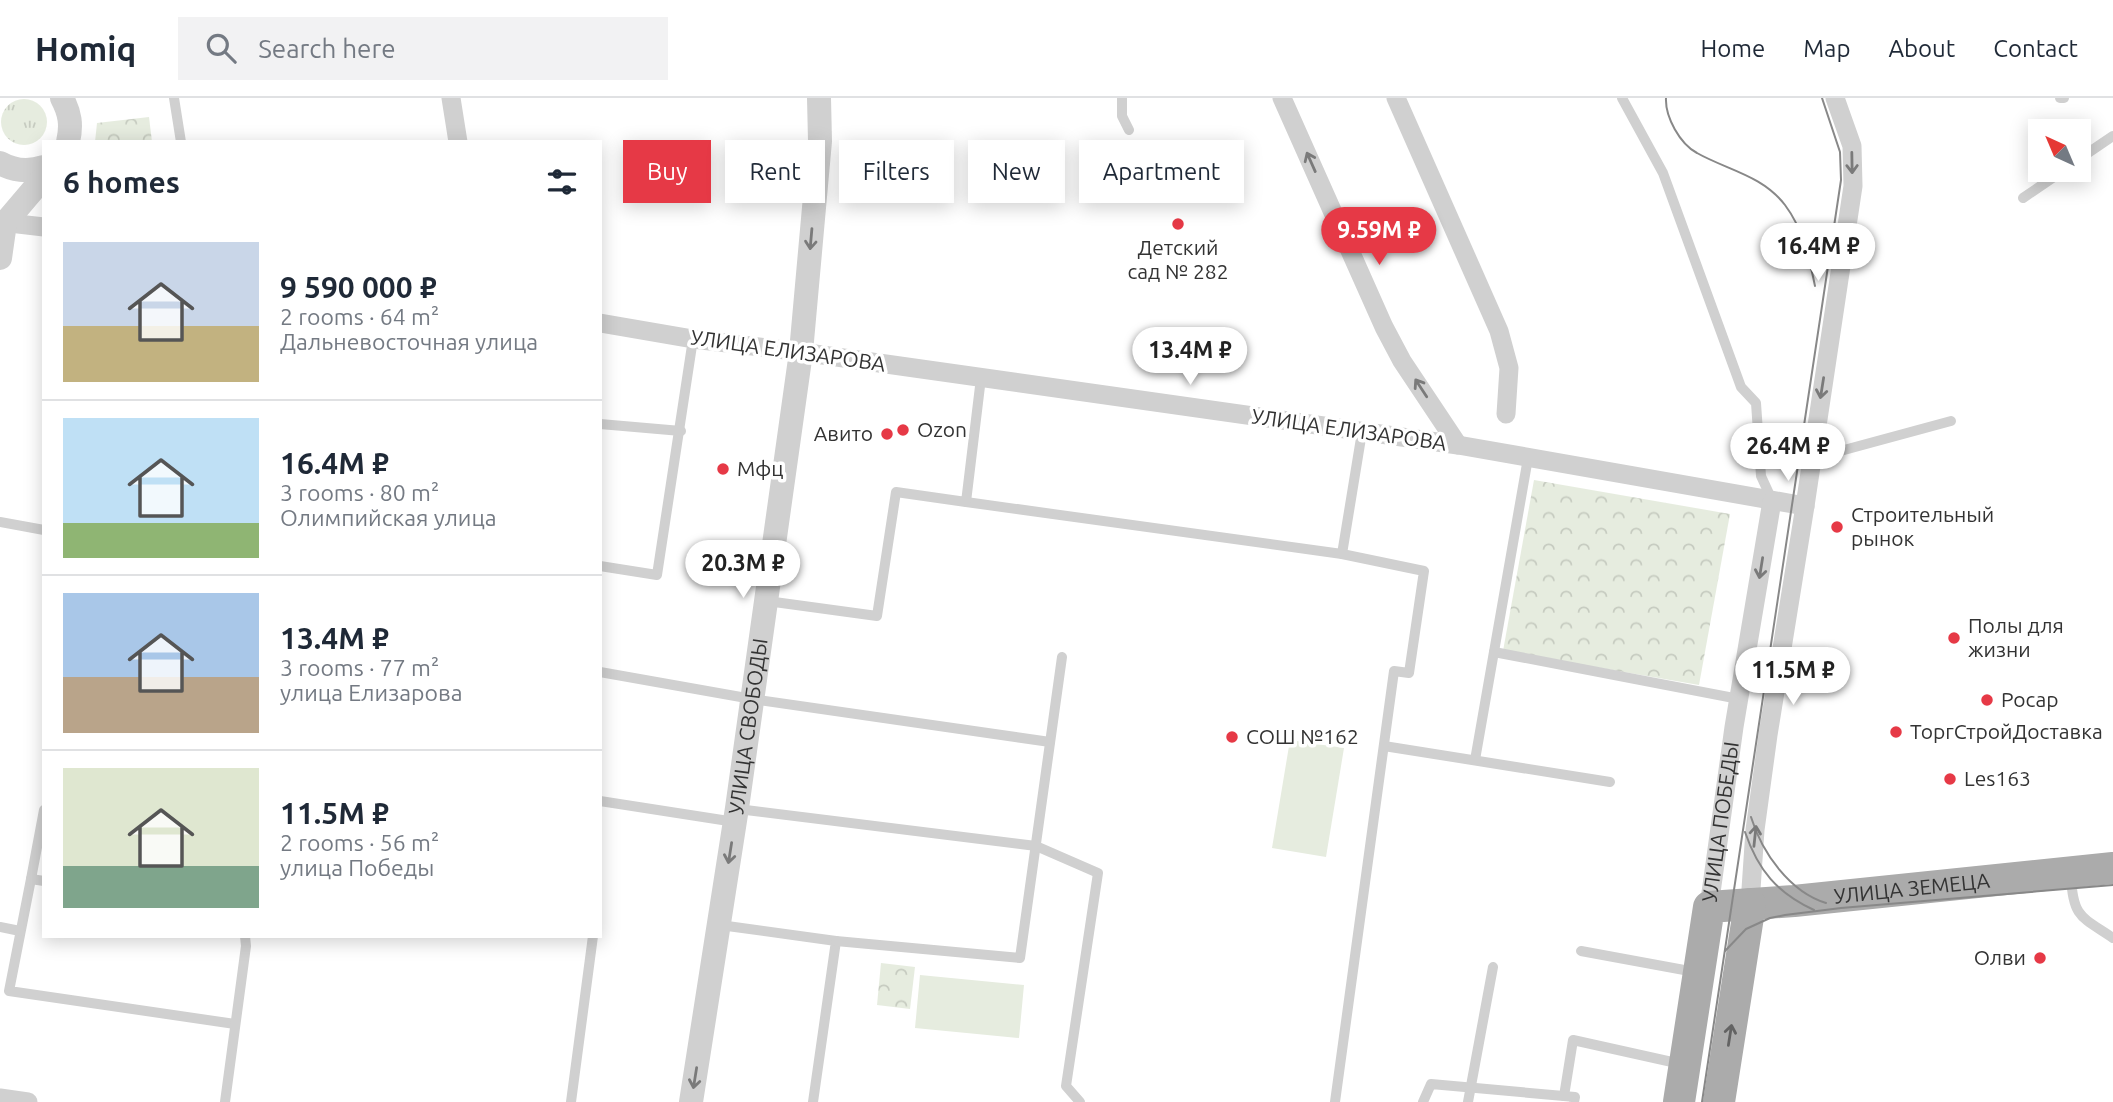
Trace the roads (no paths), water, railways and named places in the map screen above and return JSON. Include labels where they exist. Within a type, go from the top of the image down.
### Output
[{"type":"main road","name":"УЛИЦА ЗЕМЕЦА","points":[[1709,906],[2113,868]]},
{"type":"main road","name":"УЛИЦА ПОБЕДЫ","points":[[1719,1102],[1750,904]]},
{"type":"main road","name":"УЛИЦА ПОБЕДЫ","points":[[1679,1102],[1709,906]]},
{"type":"street","points":[[451,98],[458,140]]},
{"type":"street","name":"УЛИЦА СВОБОДЫ","points":[[691,1102],[736,815],[801,352],[820,141],[818,98]]},
{"type":"street","points":[[1282,98],[1384,327],[1402,361],[1458,445]]},
{"type":"street","points":[[1396,98],[1499,331],[1509,368],[1506,414]]},
{"type":"street","name":"УЛИЦА ПОБЕДЫ","points":[[1750,904],[1755,830],[1768,735],[1853,186],[1852,146],[1835,98]]},
{"type":"street","points":[[64,102],[71,128],[68,140]]},
{"type":"street","points":[[0,163],[19,170],[42,168]]},
{"type":"street","points":[[0,258],[2,219],[42,179]]},
{"type":"street","points":[[2,219],[42,227]]},
{"type":"street","name":"УЛИЦА ЕЛИЗАРОВА","points":[[602,323],[693,339],[1458,445],[1805,506]]},
{"type":"street","name":"УЛИЦА ПОБЕДЫ","points":[[1709,906],[1772,500]]},
{"type":"street","points":[[0,1098],[28,1102]]},
{"type":"lane","points":[[174,98],[181,140]]},
{"type":"lane","points":[[1122,98],[1122,116],[1129,130]]},
{"type":"lane","points":[[1622,98],[1663,173],[1741,387],[1756,403],[1760,476],[1772,500]]},
{"type":"lane","points":[[2091,151],[2113,136]]},
{"type":"lane","points":[[2023,198],[2046,182]]},
{"type":"lane","points":[[602,566],[657,575],[693,339]]},
{"type":"lane","points":[[965,502],[981,377]]},
{"type":"lane","points":[[1810,466],[1833,453],[1951,421]]},
{"type":"lane","points":[[602,424],[681,431]]},
{"type":"lane","points":[[1342,554],[1362,432]]},
{"type":"lane","points":[[1475,760],[1528,458]]},
{"type":"lane","points":[[766,601],[877,616],[897,492],[1342,554],[1424,571],[1409,673],[1394,671],[1335,1102]]},
{"type":"lane","points":[[0,522],[42,530]]},
{"type":"lane","points":[[1493,652],[1739,699]]},
{"type":"lane","points":[[719,925],[836,941],[1020,958],[1062,657]]},
{"type":"lane","points":[[602,672],[752,699],[1050,742]]},
{"type":"lane","points":[[1384,746],[1610,782]]},
{"type":"lane","points":[[602,801],[1036,846],[1098,873],[1066,1086],[1080,1102]]},
{"type":"lane","points":[[42,821],[9,991],[235,1024]]},
{"type":"lane","points":[[2070,872],[2073,904],[2078,914],[2113,938]]},
{"type":"lane","points":[[31,879],[42,881]]},
{"type":"lane","points":[[0,928],[20,931]]},
{"type":"lane","points":[[225,1102],[245,938]]},
{"type":"lane","points":[[571,1102],[593,938]]},
{"type":"lane","points":[[813,1102],[836,941]]},
{"type":"lane","points":[[1581,951],[1699,973]]},
{"type":"lane","points":[[1468,1102],[1493,967]]},
{"type":"lane","points":[[1564,1096],[1573,1040],[1685,1065]]},
{"type":"lane","points":[[1423,1102],[1431,1084],[1575,1097],[1574,1102]]},
{"type":"tram line","points":[[1666,98],[1671,121],[1679,137],[1691,149],[1755,180],[1785,205],[1801,234],[1815,286]]},
{"type":"tram line","points":[[1702,1102],[1841,180],[1840,152],[1822,98]]},
{"type":"tram line","points":[[1751,817],[1762,844],[1779,869],[1801,890],[1826,903]]},
{"type":"tram line","points":[[1745,832],[1756,858],[1770,879],[1789,896],[1814,910]]},
{"type":"tram line","points":[[1725,951],[1746,929],[1770,918],[1785,915],[2113,885]]},
{"type":"place","name":"Детский сад № 282","points":[[1178,224]]},
{"type":"place","name":"Ozon","points":[[903,430]]},
{"type":"place","name":"Авито","points":[[887,434]]},
{"type":"place","name":"Мфц","points":[[723,469]]},
{"type":"place","name":"Строительный рынок","points":[[1837,527]]},
{"type":"place","name":"Полы для жизни","points":[[1954,638]]},
{"type":"place","name":"Росар","points":[[1987,700]]},
{"type":"place","name":"ТоргСтройДоставка","points":[[1896,732]]},
{"type":"place","name":"СОШ №162","points":[[1232,737]]},
{"type":"place","name":"Les163","points":[[1950,779]]},
{"type":"place","name":"Олви","points":[[2040,958]]}]
